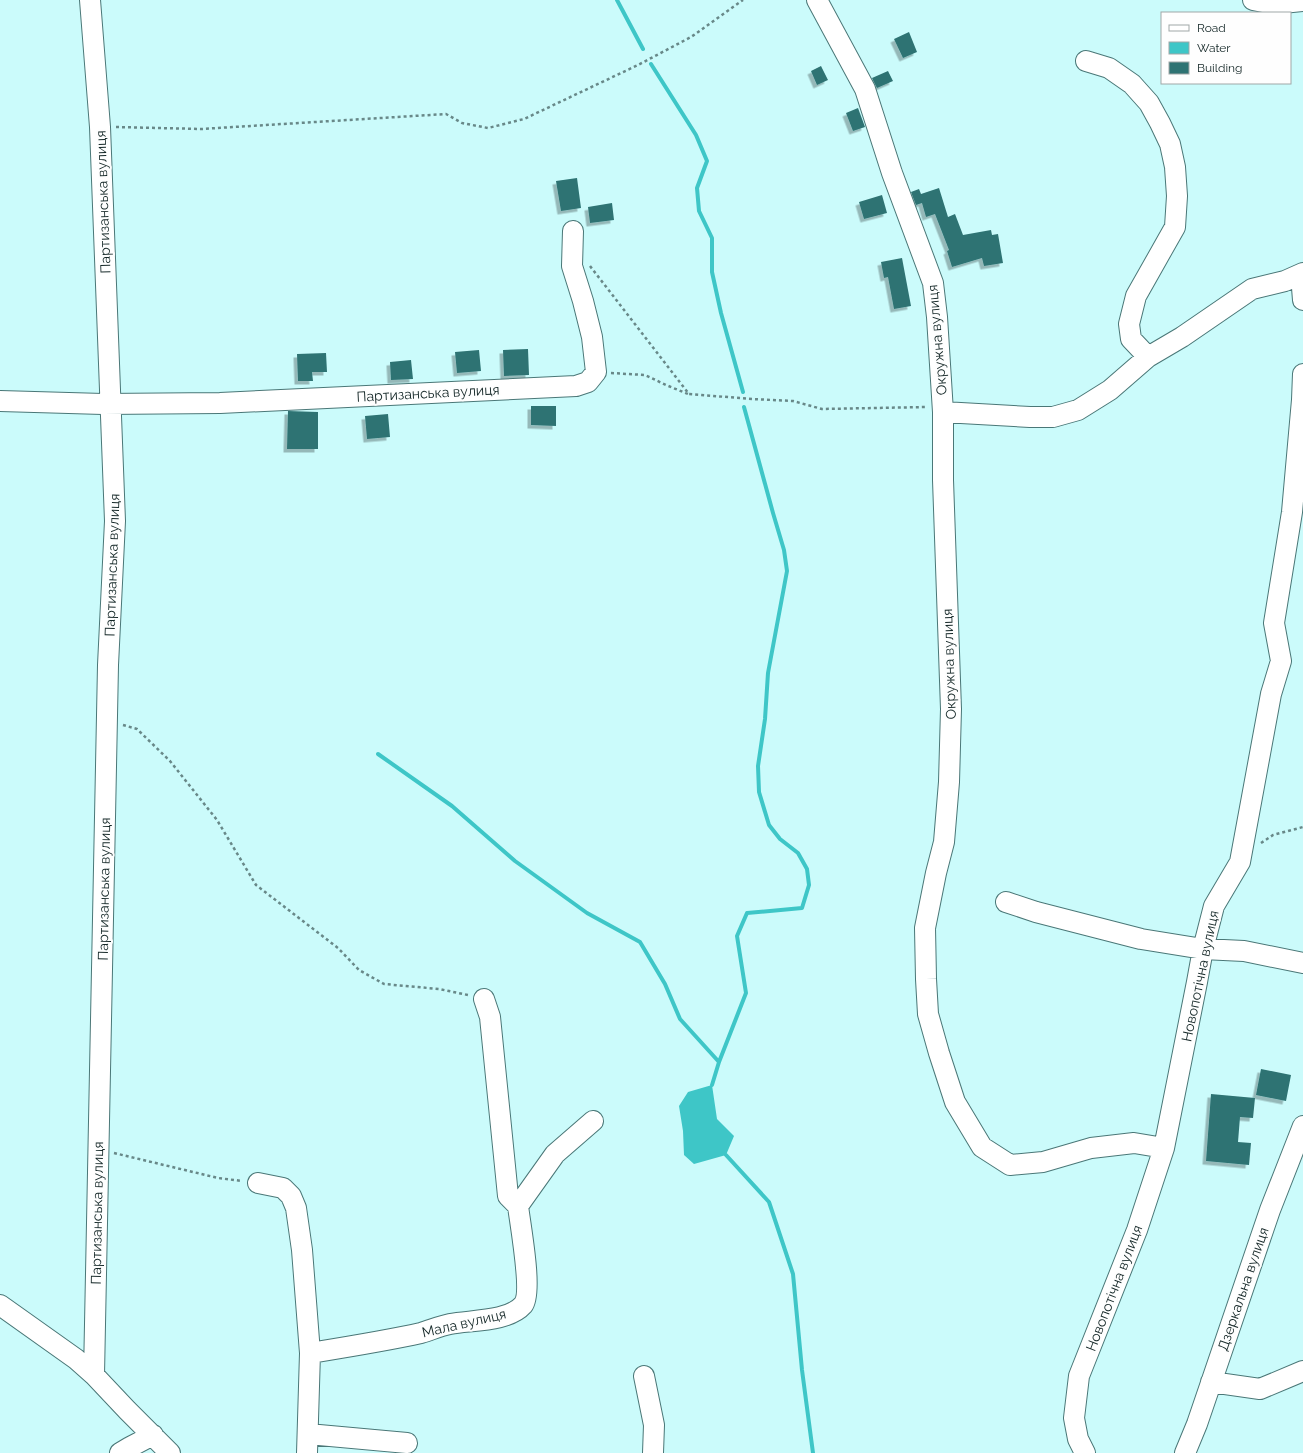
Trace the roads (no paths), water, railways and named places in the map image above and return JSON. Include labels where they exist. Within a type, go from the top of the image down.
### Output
[{"type":"street","name":"Партизанська вулиця","points":[[90,0],[100,127],[115,521],[108,666],[94,1375]]},
{"type":"street","name":"Окружна вулиця","points":[[817,0],[865,89],[892,173],[933,283],[937,317],[943,409],[943,480],[951,709],[949,775],[944,842],[925,928],[928,1014],[956,1102],[982,1147],[1010,1165],[1043,1162],[1091,1148],[1134,1143],[1164,1148]]},
{"type":"street","points":[[1253,0],[1272,2],[1303,1]]},
{"type":"street","points":[[1086,61],[1108,68],[1132,84],[1149,103],[1170,144],[1176,167],[1177,196],[1175,227],[1136,296],[1130,324],[1132,339],[1148,357]]},
{"type":"street","name":"Партизанська вулиця","points":[[0,401],[111,404],[228,403],[576,386],[588,382],[596,372],[592,337],[572,266],[572,240]]},
{"type":"street","points":[[943,409],[1030,417],[1053,417],[1072,412],[1078,410],[1110,390],[1148,357],[1182,337],[1252,289],[1285,281],[1302,274],[1303,300]]},
{"type":"street","name":"Новопотічна вулиця","points":[[1085,1453],[1078,1439],[1074,1418],[1079,1376],[1137,1230],[1164,1148],[1197,982],[1202,949],[1214,906],[1240,862],[1271,694],[1280,662],[1274,623],[1292,512],[1302,408],[1303,374]]},
{"type":"street","points":[[1006,902],[1036,912],[1141,939],[1202,949],[1244,951],[1303,963]]},
{"type":"street","points":[[484,998],[490,1017],[508,1196],[518,1206],[555,1154],[593,1121]]},
{"type":"street","name":"Дзеркальна вулиця","points":[[1185,1453],[1197,1424],[1270,1210],[1303,1126]]},
{"type":"street","points":[[258,1182],[282,1188],[291,1196],[296,1208],[302,1250],[310,1353],[308,1444],[407,1443]]},
{"type":"street","name":"Мала вулиця","points":[[310,1353],[397,1338],[450,1324],[502,1317],[523,1305],[527,1294],[526,1272],[518,1206]]},
{"type":"street","points":[[0,1305],[76,1359],[94,1375],[170,1453]]},
{"type":"street","points":[[1211,1382],[1260,1389],[1303,1371]]},
{"type":"street","points":[[644,1376],[654,1425],[653,1453]]},
{"type":"street","points":[[125,1450],[127,1410]]},
{"type":"street","points":[[125,1450],[152,1435]]},
{"type":"water","points":[[712,1085],[717,1119],[734,1136],[726,1155],[694,1164],[684,1155],[683,1131],[679,1106],[688,1092]]},
{"type":"waterway","points":[[617,0],[643,49]]},
{"type":"waterway","points":[[651,64],[696,135],[707,161],[697,188],[699,211],[712,238],[712,272],[721,313],[743,392]]},
{"type":"waterway","points":[[712,1085],[719,1062],[746,993],[737,936],[747,913],[802,908],[809,885],[807,869],[798,853],[780,839],[769,825],[759,792],[758,766],[765,719],[768,673],[787,571],[784,550],[744,407]]},
{"type":"waterway","points":[[378,754],[452,806],[515,861],[587,913],[640,942],[665,984],[680,1019],[719,1062]]},
{"type":"waterway","points":[[726,1155],[769,1202],[793,1274],[802,1370],[813,1453]]}]
